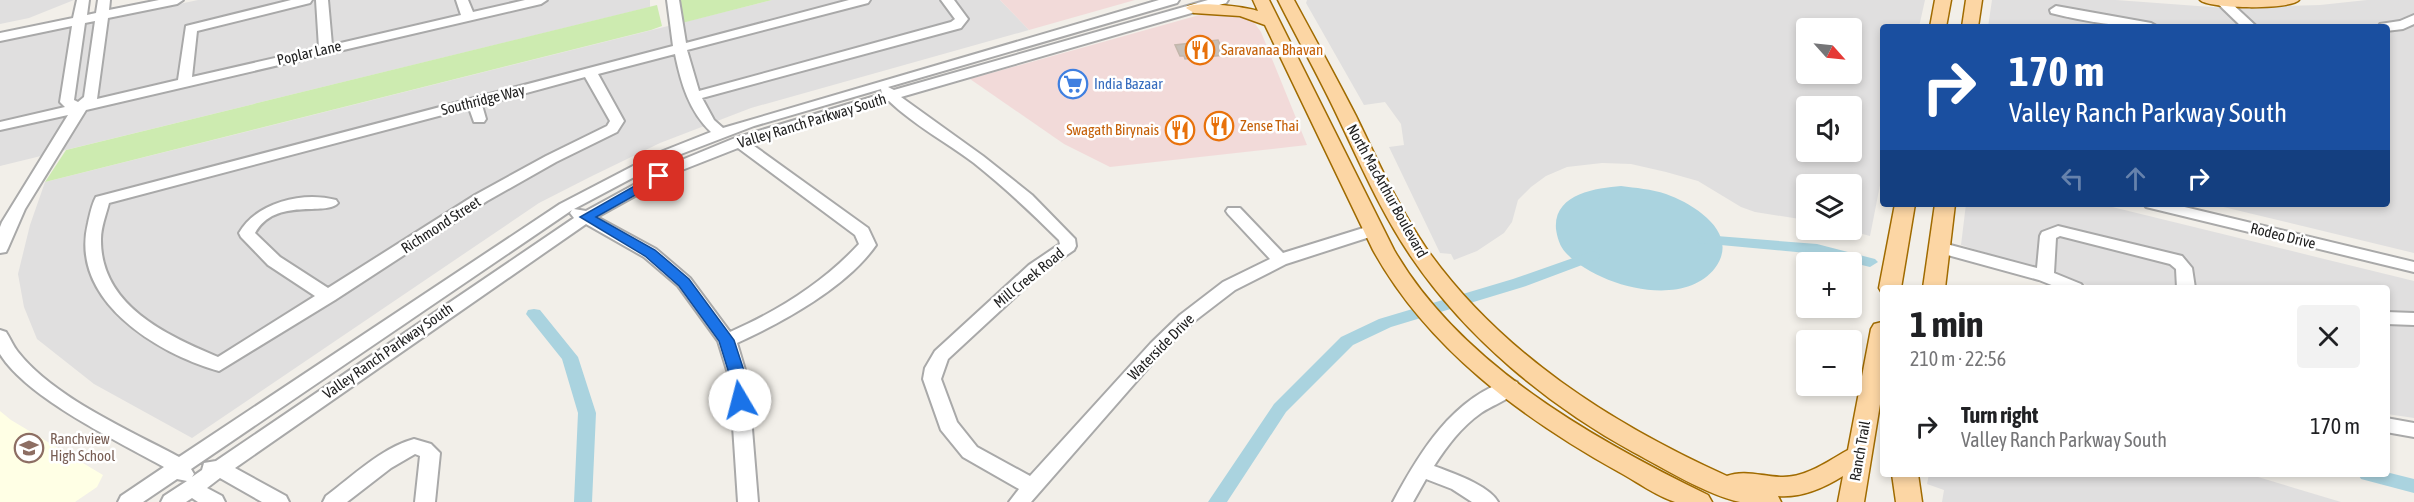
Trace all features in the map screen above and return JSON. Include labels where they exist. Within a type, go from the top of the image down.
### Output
[{"type":"main road","name":"North MacArthur Boulevard","points":[[1261,0],[1373,230],[1400,277],[1451,338],[1510,387],[1591,444],[1694,500]]},
{"type":"main road","points":[[1939,24],[1943,0]]},
{"type":"main road","points":[[1970,24],[1974,0]]},
{"type":"main road","points":[[2216,0],[2291,0]]},
{"type":"main road","name":"North MacArthur Boulevard","points":[[1289,2],[1364,155],[1401,222],[1432,272],[1480,326],[1556,389],[1633,440],[1703,476],[1768,502]]},
{"type":"main road","points":[[1194,8],[1242,11],[1272,22]]},
{"type":"main road","points":[[1318,118],[1346,116]]},
{"type":"main road","points":[[1890,285],[1904,207]]},
{"type":"main road","points":[[1937,268],[1945,207]]},
{"type":"main road","name":"Ranch Trail","points":[[1851,502],[1880,340]]},
{"type":"main road","points":[[1703,476],[1746,484],[1785,487],[1814,481],[1860,455]]},
{"type":"main road","points":[[1900,502],[1904,477]]},
{"type":"main road","points":[[1905,477],[1909,502]]},
{"type":"street","points":[[104,8],[141,0]]},
{"type":"street","points":[[0,29],[81,11],[177,0]]},
{"type":"street","points":[[185,82],[191,29],[306,0]]},
{"type":"street","points":[[322,0],[326,49]]},
{"type":"street","points":[[462,0],[468,17]]},
{"type":"street","name":"Poplar Lane","points":[[0,126],[541,0]]},
{"type":"street","points":[[673,0],[679,47],[694,96],[712,128],[721,134]]},
{"type":"street","name":"Southridge Way","points":[[219,365],[156,336],[131,318],[110,297],[98,273],[93,241],[102,200],[864,0]]},
{"type":"street","points":[[694,96],[956,25],[962,19],[947,0]]},
{"type":"street","name":"Valley Ranch Parkway South","points":[[171,502],[586,217],[677,167],[740,141],[888,91],[1059,39],[1173,0]]},
{"type":"street","name":"Valley Ranch Parkway South","points":[[1059,39],[1222,0]]},
{"type":"street","points":[[2216,0],[2246,24]]},
{"type":"street","points":[[0,248],[20,201],[54,151],[78,108],[91,98],[104,8]]},
{"type":"street","points":[[2056,10],[2130,24]]},
{"type":"street","points":[[0,37],[81,11]]},
{"type":"street","points":[[78,108],[67,102],[81,11]]},
{"type":"street","points":[[2390,26],[2403,25],[2414,19]]},
{"type":"street","name":"Richmond Street","points":[[219,365],[481,198],[551,159],[612,129],[617,121],[590,73]]},
{"type":"street","name":"Valley Ranch Parkway South","points":[[128,502],[566,207],[663,156],[749,123],[888,91]]},
{"type":"street","name":"Mill Creek Road","points":[[888,91],[906,109],[978,159],[1026,198],[1067,239],[1068,246],[1035,269],[941,355],[934,368],[932,379],[948,425],[970,452],[1032,487]]},
{"type":"street","points":[[474,102],[479,119]]},
{"type":"street","points":[[726,340],[752,330],[782,314],[837,273],[868,245],[861,232],[797,183],[751,152],[740,141]]},
{"type":"street","points":[[329,296],[285,270],[253,242],[247,233],[250,224],[262,215],[308,202],[330,203]]},
{"type":"street","points":[[566,207],[650,253],[690,290],[726,340],[739,380],[748,502]]},
{"type":"street","name":"Rodeo Drive","points":[[2164,207],[2414,267]]},
{"type":"street","points":[[1233,211],[1252,228],[1280,261]]},
{"type":"street","name":"Waterside Drive","points":[[1019,502],[1157,347],[1186,320],[1229,286],[1280,261],[1373,230]]},
{"type":"street","points":[[2045,276],[2048,236],[2058,231],[2176,260],[2184,268],[2186,285]]},
{"type":"street","points":[[1937,268],[2045,276],[2068,285]]},
{"type":"street","points":[[2390,318],[2414,319]]},
{"type":"street","points":[[0,336],[1,342],[18,363],[49,391],[76,410],[180,467],[219,468],[268,500]]},
{"type":"street","points":[[1403,502],[1441,438],[1456,422],[1484,400],[1510,387]]},
{"type":"street","points":[[2390,426],[2414,430]]},
{"type":"street","points":[[333,502],[413,446],[424,448],[430,453],[425,502]]},
{"type":"street","points":[[180,467],[191,488],[215,502]]},
{"type":"street","points":[[1421,469],[1459,484],[1488,502]]},
{"type":"shaded area","points":[[0,0],[74,0],[29,18],[0,24]]},
{"type":"shaded area","points":[[198,0],[650,0],[650,7],[0,166],[0,42]]},
{"type":"shaded area","points":[[772,0],[1000,0],[1029,30],[751,108],[660,143],[590,177],[539,203],[192,438],[94,384],[37,339],[24,307],[18,274],[30,225],[45,182]]},
{"type":"shaded area","points":[[1000,0],[1135,0],[1029,30]]},
{"type":"shaded area","points":[[1307,0],[1925,0],[1920,24],[1880,24],[1880,185],[1870,236],[1862,234],[1862,174],[1796,174],[1796,218],[1755,212],[1741,207],[1698,181],[1631,164],[1602,163],[1567,167],[1546,176],[1518,200],[1512,222],[1504,233],[1477,251],[1454,260],[1451,254],[1440,253],[1389,147],[1404,145],[1401,124],[1385,102],[1364,105],[1306,3]]},
{"type":"shaded area","points":[[1992,0],[2116,0],[2225,8],[2320,5],[2367,0],[2414,0],[2414,253],[2223,207],[2390,207],[2390,24],[1988,24]]},
{"type":"shaded area","points":[[1203,14],[1233,16],[1253,21],[1261,32],[1307,145],[1110,167],[1064,144],[970,79]]},
{"type":"shaded area","points":[[1966,207],[2112,207],[2414,281],[2414,418],[2390,414],[2390,285],[2087,285],[1961,245]]},
{"type":"shaded area","name":"Ranchview High School","points":[[0,411],[11,420],[103,475],[97,487],[75,502],[0,502]]},
{"type":"shaded area","points":[[1928,477],[2258,477],[2341,502],[1942,502],[1944,490],[1927,484]]},
{"type":"green space","points":[[678,0],[772,0],[682,23]]},
{"type":"green space","points":[[657,5],[662,26],[651,30],[45,182],[66,150]]},
{"type":"water","points":[[1621,186],[1666,194],[1701,213],[1718,232],[1722,243],[1722,255],[1715,268],[1701,281],[1683,288],[1640,289],[1598,275],[1580,265],[1566,253],[1559,242],[1556,229],[1557,217],[1561,208],[1578,195]]},
{"type":"building","name":"Saravanaa Bhavan","points":[[1218,40],[1225,55],[1185,59],[1184,56],[1180,56],[1175,45]]},
{"type":"waterway","points":[[1704,240],[1817,249],[1870,262]]},
{"type":"waterway","points":[[1217,502],[1280,408],[1347,341],[1385,323],[1518,283],[1593,256]]},
{"type":"waterway","points":[[534,314],[570,357],[587,413],[583,502]]},
{"type":"waterway","points":[[2379,477],[2414,486]]},
{"type":"place","name":"Saravanaa Bhavan","points":[[1200,50]]},
{"type":"place","name":"India Bazaar","points":[[1073,84]]},
{"type":"place","name":"Zense Thai","points":[[1219,126]]},
{"type":"place","name":"Swagath Birynais","points":[[1180,130]]},
{"type":"place","name":"Ranchview High School","points":[[29,448]]},
{"type":"route","points":[[659,176],[586,217],[650,253],[684,282],[708,312],[726,340],[739,380],[740,400]]}]
